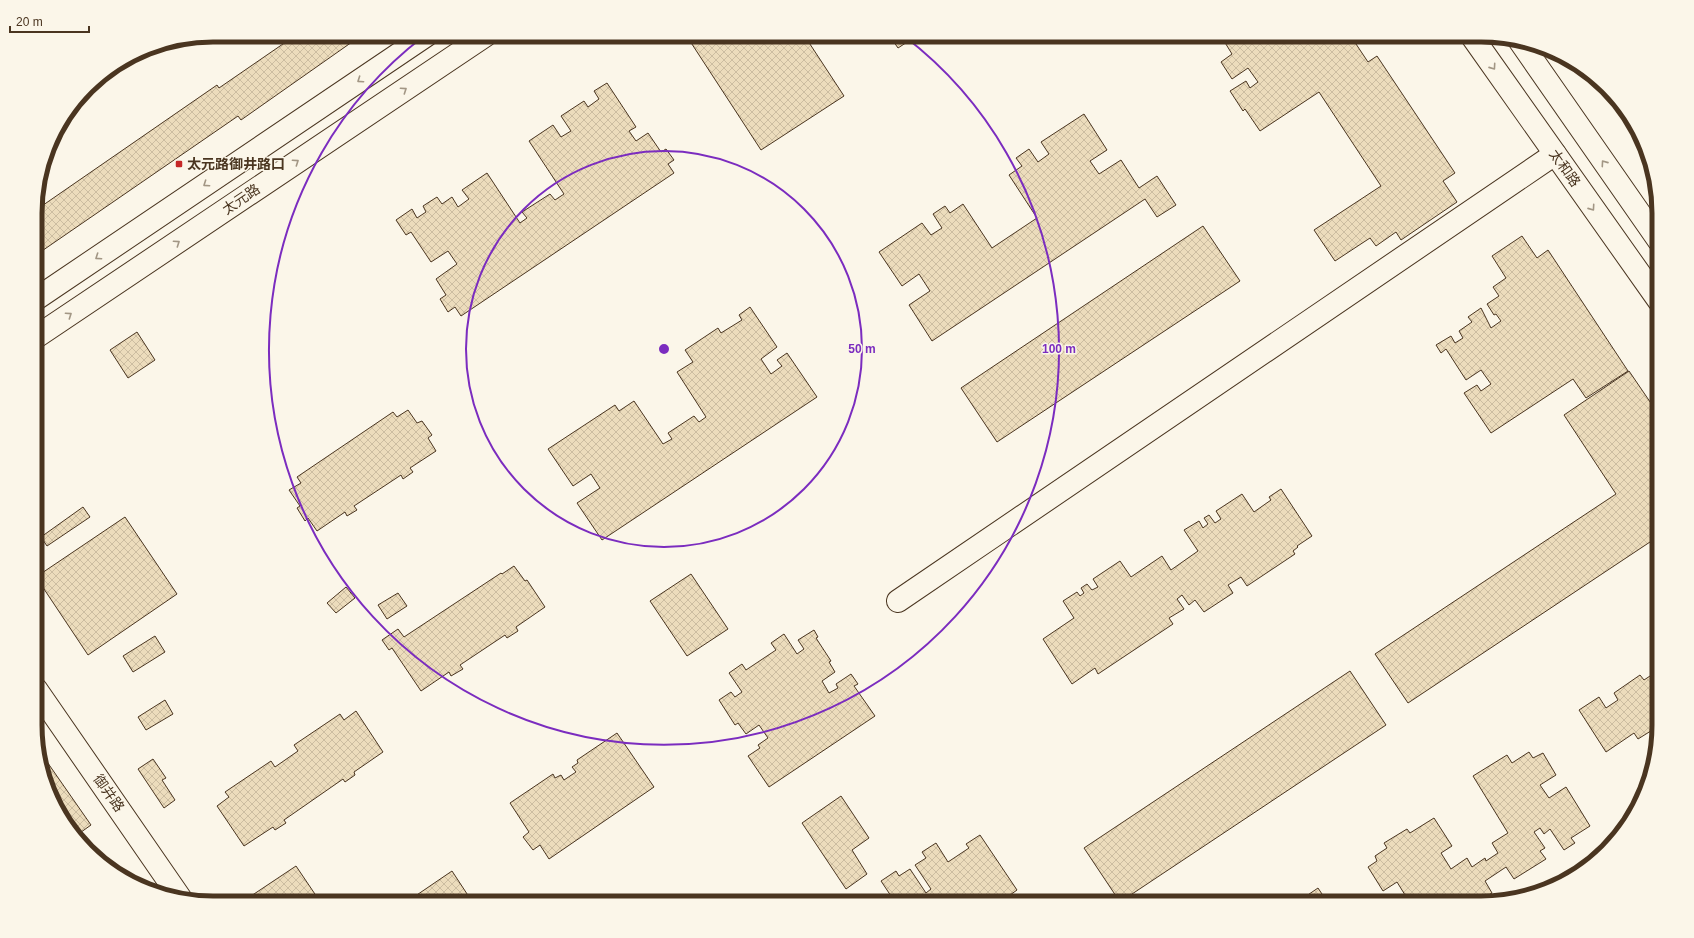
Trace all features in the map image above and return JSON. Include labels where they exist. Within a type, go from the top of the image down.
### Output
[{"type":"main road","points":[[42,295],[417,42]]},
{"type":"main road","name":"太元路","points":[[42,333],[476,42]]},
{"type":"main road","name":"太和路","points":[[1476,42],[1652,291]]},
{"type":"main road","points":[[1524,48],[1652,231]]},
{"type":"main road","points":[[898,601],[1555,154]]},
{"type":"main road","name":"御井路","points":[[42,698],[176,892]]},
{"type":"building","points":[[286,42],[352,42],[241,120],[238,116],[42,251],[42,206],[217,85],[219,88]]},
{"type":"building","points":[[691,42],[809,42],[844,96],[761,150]]},
{"type":"building","points":[[894,42],[907,42],[898,48]]},
{"type":"building","points":[[1225,42],[1355,42],[1368,62],[1377,56],[1455,173],[1443,181],[1457,202],[1401,240],[1396,232],[1376,246],[1370,238],[1335,261],[1314,230],[1381,186],[1319,92],[1260,131],[1245,109],[1243,111],[1230,91],[1246,81],[1250,88],[1258,82],[1248,68],[1232,79],[1221,62],[1232,54]]},
{"type":"building","points":[[607,83],[636,127],[629,131],[636,141],[648,133],[661,152],[666,149],[674,160],[668,164],[674,173],[461,316],[455,307],[448,312],[440,299],[446,295],[436,279],[457,264],[448,251],[431,262],[411,232],[406,235],[396,220],[412,209],[417,218],[426,212],[423,206],[437,197],[442,204],[452,197],[458,207],[469,199],[462,190],[487,173],[520,223],[527,218],[522,212],[550,194],[555,200],[564,194],[529,141],[553,125],[561,137],[571,131],[561,116],[584,101],[588,107],[599,99],[594,91]]},
{"type":"building","points":[[1084,114],[1107,150],[1090,161],[1099,174],[1121,160],[1139,188],[1157,176],[1176,205],[1157,217],[1145,199],[932,341],[909,305],[930,291],[919,274],[902,286],[879,252],[922,223],[931,235],[942,228],[933,214],[945,206],[950,213],[963,204],[992,248],[1037,218],[1009,175],[1022,166],[1016,158],[1029,149],[1038,162],[1049,154],[1041,142]]},
{"type":"building","points":[[1203,226],[1240,281],[997,442],[961,388]]},
{"type":"building","points":[[1522,236],[1537,258],[1548,250],[1628,371],[1586,398],[1573,379],[1491,433],[1464,393],[1477,385],[1481,391],[1491,384],[1481,370],[1466,380],[1446,349],[1441,353],[1436,345],[1451,336],[1455,343],[1463,338],[1459,331],[1472,322],[1468,317],[1481,308],[1491,328],[1501,321],[1496,314],[1494,315],[1487,304],[1499,296],[1493,287],[1506,278],[1492,256]]},
{"type":"building","points":[[750,307],[777,347],[761,359],[771,374],[782,366],[777,360],[787,353],[817,397],[602,540],[577,503],[600,488],[591,474],[573,486],[548,449],[615,405],[619,411],[634,401],[663,444],[672,439],[668,433],[694,416],[699,422],[706,417],[677,372],[693,362],[685,350],[718,328],[721,333],[742,320],[739,315]]},
{"type":"building","points":[[137,332],[155,360],[128,378],[110,350]]},
{"type":"building","points":[[1629,371],[1652,405],[1652,541],[1408,703],[1375,654],[1616,494],[1564,415]]},
{"type":"building","points":[[408,410],[417,423],[422,421],[432,435],[428,438],[436,451],[410,468],[413,472],[403,479],[401,475],[354,506],[357,510],[347,516],[345,512],[317,531],[308,518],[305,521],[297,508],[300,506],[289,490],[301,483],[297,477],[393,412],[397,417]]},
{"type":"building","points":[[1281,489],[1312,536],[1297,546],[1298,547],[1293,551],[1295,554],[1247,586],[1241,577],[1228,585],[1233,593],[1204,612],[1195,600],[1189,605],[1182,595],[1177,599],[1184,609],[1169,618],[1173,624],[1098,674],[1095,668],[1072,684],[1043,639],[1074,618],[1063,601],[1077,592],[1080,596],[1084,593],[1081,588],[1087,584],[1092,590],[1098,587],[1093,579],[1120,561],[1131,577],[1162,556],[1171,570],[1198,551],[1184,530],[1199,521],[1203,528],[1208,524],[1204,518],[1209,515],[1215,523],[1221,519],[1216,511],[1242,494],[1254,512],[1271,500],[1269,497]]},
{"type":"building","points":[[83,507],[90,517],[47,546],[42,536]]},
{"type":"building","points":[[125,517],[177,594],[88,655],[42,586],[42,573]]},
{"type":"building","points":[[514,566],[525,581],[527,580],[545,607],[516,627],[518,631],[507,638],[505,635],[460,665],[463,669],[451,676],[449,672],[421,691],[392,648],[389,650],[382,640],[398,629],[404,637]]},
{"type":"building","points":[[691,574],[728,629],[687,656],[650,601]]},
{"type":"building","points":[[346,587],[355,598],[336,613],[327,603]]},
{"type":"building","points":[[398,593],[407,606],[387,619],[378,605]]},
{"type":"building","points":[[814,630],[818,637],[816,638],[831,661],[829,662],[835,672],[822,681],[829,693],[838,688],[836,684],[851,674],[858,684],[854,686],[875,716],[769,787],[748,756],[760,748],[758,745],[768,738],[759,725],[746,734],[738,723],[735,725],[719,700],[731,692],[735,697],[742,692],[729,673],[742,664],[746,670],[776,650],[771,643],[784,634],[797,654],[804,649],[798,640]]},
{"type":"building","points":[[155,636],[165,652],[133,672],[123,656]]},
{"type":"building","points":[[1350,671],[1386,725],[1129,896],[1116,896],[1084,848]]},
{"type":"building","points":[[1640,675],[1644,680],[1652,675],[1652,730],[1638,739],[1634,733],[1606,752],[1579,710],[1599,697],[1606,708],[1618,700],[1614,693]]},
{"type":"building","points":[[165,700],[173,714],[146,730],[138,717]]},
{"type":"building","points":[[356,711],[383,752],[354,772],[355,775],[345,782],[343,779],[284,820],[286,823],[275,830],[273,827],[244,846],[217,806],[229,797],[225,792],[271,761],[275,767],[298,751],[294,745],[340,714],[344,720]]},
{"type":"building","points":[[617,733],[654,787],[549,859],[540,845],[533,850],[523,837],[529,832],[510,803],[553,774],[555,778],[561,775],[564,780],[576,772],[572,767],[578,763],[577,760]]},
{"type":"building","points":[[1529,752],[1533,758],[1543,753],[1556,775],[1540,785],[1549,798],[1566,787],[1590,826],[1571,838],[1575,843],[1564,850],[1550,829],[1544,834],[1540,828],[1534,832],[1545,848],[1540,851],[1546,859],[1514,879],[1506,867],[1485,881],[1492,893],[1487,896],[1406,896],[1397,882],[1383,891],[1368,867],[1377,861],[1375,856],[1387,848],[1384,843],[1407,829],[1410,833],[1434,818],[1452,846],[1441,853],[1451,869],[1467,858],[1472,867],[1485,858],[1486,861],[1498,853],[1492,843],[1508,833],[1473,776],[1507,755],[1512,763]]},
{"type":"building","points":[[45,759],[91,825],[80,833],[77,829],[65,811],[55,791]]},
{"type":"building","points":[[153,759],[166,778],[162,780],[175,800],[164,808],[138,769]]},
{"type":"building","points":[[841,796],[869,838],[852,850],[867,874],[846,889],[802,823]]},
{"type":"building","points":[[980,835],[1017,890],[1009,896],[891,896],[881,881],[896,871],[899,876],[910,869],[926,893],[931,889],[915,865],[926,858],[922,852],[936,843],[948,862],[969,848],[966,844]]},
{"type":"building","points":[[296,866],[316,896],[251,896]]},
{"type":"building","points":[[452,871],[468,896],[415,896]]},
{"type":"building","points":[[1318,888],[1323,896],[1306,896]]},
{"type":"place","name":"太元路御井路口","points":[[179,164]]}]
